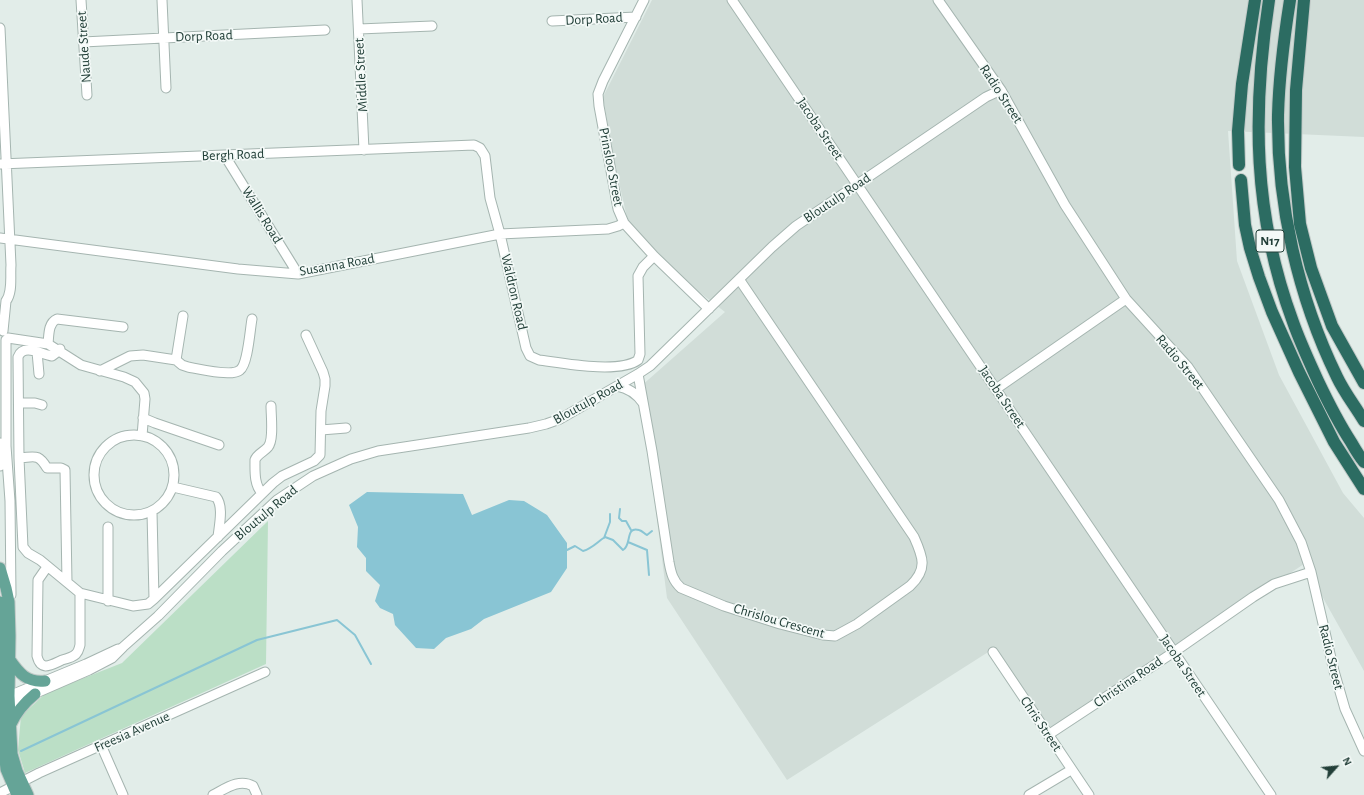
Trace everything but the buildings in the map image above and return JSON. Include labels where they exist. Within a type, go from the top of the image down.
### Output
[{"type":"highway","points":[[1239,165],[1238,131],[1241,90],[1255,0]]},
{"type":"highway","name":"N17","points":[[1269,0],[1258,103],[1258,142],[1262,190],[1271,244],[1280,282],[1302,345],[1336,419],[1364,462]]},
{"type":"highway","name":"N17","points":[[1290,0],[1282,55],[1278,116],[1283,201],[1291,243],[1319,337],[1337,378],[1364,421]]},
{"type":"highway","points":[[1304,0],[1296,90],[1295,167],[1300,224],[1311,268],[1332,326],[1364,383]]},
{"type":"highway","points":[[1240,180],[1245,226],[1250,248],[1272,312],[1299,372],[1334,442],[1364,489]]},
{"type":"main road","points":[[0,568],[6,588],[8,602],[10,660],[4,702],[11,725]]},
{"type":"main road","points":[[0,602],[1,676],[4,702],[5,743],[9,763],[17,787],[28,795]]},
{"type":"main road","points":[[10,660],[17,670],[25,677],[37,682],[44,681]]},
{"type":"main road","points":[[5,743],[17,713],[25,702],[35,694]]},
{"type":"street","name":"Naude Street","points":[[81,0],[87,95]]},
{"type":"street","points":[[162,0],[166,88]]},
{"type":"street","name":"Middle Street","points":[[357,0],[364,150]]},
{"type":"street","name":"Prinsloo Street","points":[[644,0],[603,81],[598,94],[618,209],[624,223],[654,256],[709,310]]},
{"type":"street","name":"Jacoba Street","points":[[732,0],[1271,795]]},
{"type":"street","name":"Radio Street","points":[[938,0],[1001,90],[1065,204],[1126,299],[1188,367],[1279,500],[1301,542],[1311,572],[1324,632],[1345,709],[1364,751]]},
{"type":"street","name":"Dorp Road","points":[[552,21],[636,17]]},
{"type":"street","points":[[359,29],[432,26]]},
{"type":"street","points":[[0,28],[5,239],[11,265],[9,297],[6,301],[4,335],[0,466]]},
{"type":"street","name":"Dorp Road","points":[[83,42],[325,30]]},
{"type":"street","name":"Bloutulp Road","points":[[4,702],[35,694],[112,658],[158,616],[222,551],[277,500],[313,476],[351,459],[378,451],[529,428],[546,424],[566,416],[638,374],[656,361],[739,279],[796,226],[986,97],[1001,90]]},
{"type":"street","name":"Bergh Road","points":[[3,165],[364,150],[466,144]]},
{"type":"street","name":"Waldron Road","points":[[466,144],[477,146],[485,156],[488,192],[500,234],[526,348],[530,356],[535,359],[587,366],[626,366],[635,362],[640,357],[637,281],[640,272],[654,256]]},
{"type":"street","name":"Wallis Road","points":[[225,156],[298,274]]},
{"type":"street","name":"Susanna Road","points":[[5,239],[232,268],[298,274],[500,234],[608,229],[624,223]]},
{"type":"street","name":"Chrislou Crescent","points":[[638,374],[671,569],[676,584],[724,606],[780,624],[823,635],[835,636],[857,624],[918,579],[923,562],[914,537],[739,279]]},
{"type":"street","points":[[996,389],[1126,299]]},
{"type":"street","points":[[176,360],[183,316]]},
{"type":"street","points":[[48,342],[50,326],[57,319],[123,327]]},
{"type":"street","points":[[100,371],[130,356],[143,355],[176,360],[182,365],[188,367],[229,373],[237,372],[241,370],[246,361],[252,319]]},
{"type":"street","points":[[4,335],[48,342],[81,365],[135,382],[140,386],[144,393],[145,399],[142,436]]},
{"type":"street","points":[[4,335],[6,446],[10,501],[10,636]]},
{"type":"street","points":[[60,351],[52,356],[24,350],[19,353],[18,357],[19,458],[23,547],[28,554],[36,558],[80,593],[108,601],[137,606],[148,604],[154,599],[282,476],[318,458],[321,452],[321,410],[325,379],[306,335]]},
{"type":"street","points":[[37,352],[39,374]]},
{"type":"street","points":[[617,386],[634,393],[643,403]]},
{"type":"street","points":[[18,403],[35,403],[42,405]]},
{"type":"street","points":[[262,494],[258,490],[256,483],[254,460],[271,444],[271,406]]},
{"type":"street","points":[[144,418],[219,445]]},
{"type":"street","points":[[321,430],[346,428]]},
{"type":"street","points":[[128,435],[142,436],[154,440],[164,449],[172,461],[174,474],[172,487],[168,497],[152,512],[139,516],[125,515],[112,510],[102,500],[95,488],[93,474],[96,460],[104,448],[114,440],[128,435]]},
{"type":"street","points":[[19,458],[38,457],[43,460],[47,468],[61,468],[65,470],[67,582]]},
{"type":"street","points":[[172,487],[216,497],[218,499],[220,506],[218,537]]},
{"type":"street","points":[[152,512],[154,599]]},
{"type":"street","points":[[108,527],[108,601]]},
{"type":"street","points":[[66,566],[50,569],[38,580],[37,656],[38,662],[43,666],[49,666],[74,655],[79,650],[80,593]]},
{"type":"street","name":"Christina Road","points":[[1048,735],[1174,652],[1253,597],[1274,584],[1311,572]]},
{"type":"street","points":[[154,582],[166,587]]},
{"type":"street","name":"Bloutulp Road","points":[[4,702],[44,681],[123,647]]},
{"type":"street","name":"Chris Street","points":[[993,652],[1089,795]]},
{"type":"street","name":"Freesia Avenue","points":[[0,793],[17,787],[101,745],[265,672]]},
{"type":"street","points":[[101,745],[123,795]]},
{"type":"street","points":[[1029,795],[1071,770]]},
{"type":"street","points":[[213,795],[238,784],[245,783],[253,786],[257,795]]},
{"type":"shaded area","points":[[652,0],[1364,0],[1364,137],[1228,131],[1237,261],[1279,375],[1343,493],[1364,518],[1364,671],[1304,564],[1050,731],[993,649],[787,780],[667,598],[640,387],[725,312],[694,288],[660,256],[628,222],[613,156],[603,97]]},
{"type":"green space","points":[[268,521],[266,664],[25,773],[18,750],[21,716],[46,693],[122,663]]},
{"type":"water","points":[[367,492],[463,494],[472,515],[509,500],[524,501],[547,515],[567,543],[567,568],[551,592],[484,619],[471,629],[446,638],[434,649],[416,648],[395,625],[393,614],[380,608],[375,601],[380,585],[366,571],[366,558],[357,547],[358,527],[349,505]]},
{"type":"waterway","points":[[620,509],[619,518],[622,521],[626,521],[631,530]]},
{"type":"waterway","points":[[604,538],[610,522],[610,514]]},
{"type":"waterway","points":[[567,550],[575,546],[583,551],[586,550],[605,537],[613,540],[623,550],[626,548],[630,533],[632,531],[639,530],[647,535],[652,531]]},
{"type":"waterway","points":[[628,542],[647,550],[649,575]]},
{"type":"waterway","points":[[21,751],[257,640],[337,620],[355,635],[371,664]]}]
